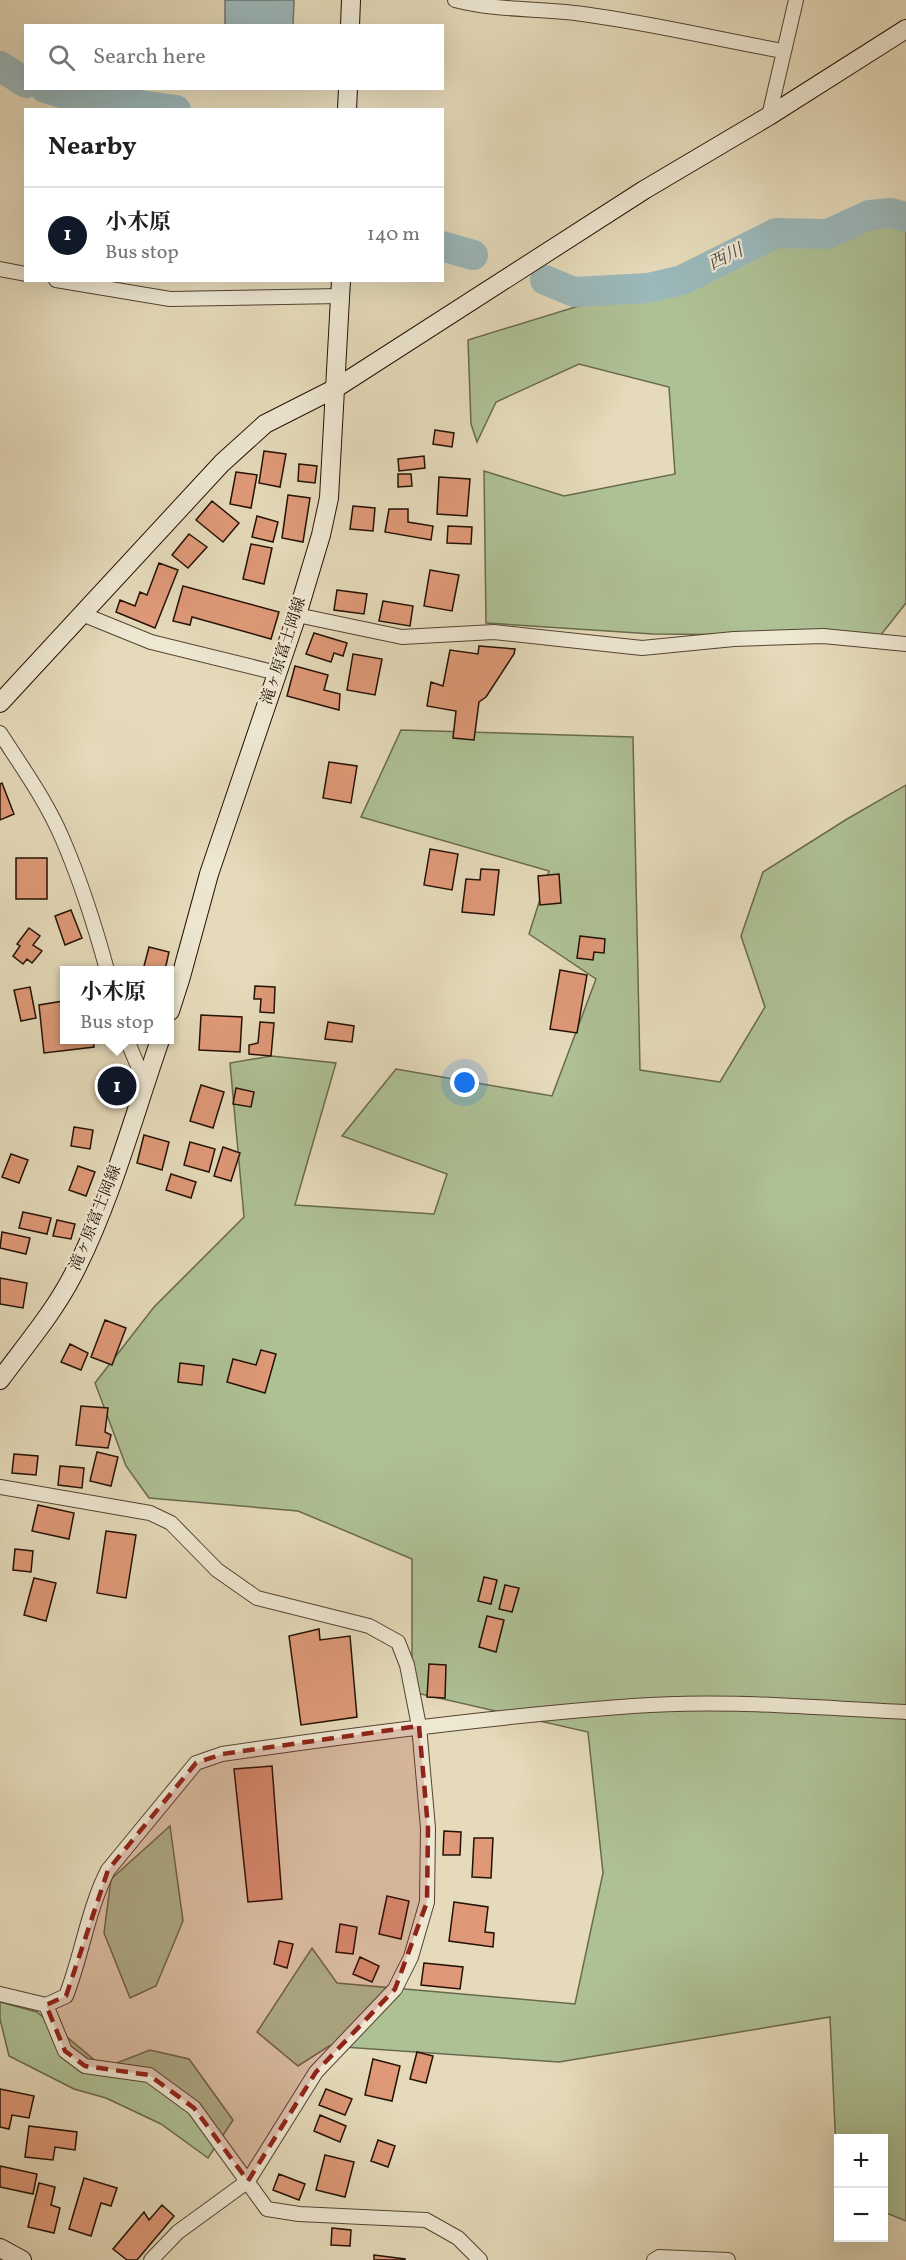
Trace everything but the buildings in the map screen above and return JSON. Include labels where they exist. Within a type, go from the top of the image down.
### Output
[{"type":"main road","points":[[350,24],[351,0]]},
{"type":"main road","points":[[0,703],[222,463],[264,424],[336,388],[644,190],[769,116],[906,29]]},
{"type":"main road","points":[[347,108],[348,90]]},
{"type":"main road","name":"滝ヶ原富士岡線","points":[[174,999],[208,874],[297,615],[321,535],[329,498],[341,288]]},
{"type":"main road","name":"滝ヶ原富士岡線","points":[[0,1380],[51,1311],[73,1276],[101,1211],[159,1044]]},
{"type":"main road","points":[[0,2248],[22,2260]]},
{"type":"street","points":[[455,0],[476,6],[584,14],[783,51]]},
{"type":"street","points":[[769,116],[796,0]]},
{"type":"street","points":[[0,269],[24,274]]},
{"type":"street","points":[[68,282],[170,299],[341,288]]},
{"type":"street","points":[[82,614],[151,642],[277,673]]},
{"type":"street","points":[[297,615],[402,637],[494,632],[642,648],[734,639],[823,636],[906,644]]},
{"type":"street","points":[[0,733],[33,785],[62,838],[92,916],[106,966]]},
{"type":"street","points":[[129,1044],[145,1083]]},
{"type":"street","points":[[0,1486],[150,1513],[171,1523],[216,1570],[257,1598],[369,1626],[398,1642],[407,1665],[418,1726],[428,1828],[427,1902],[411,1957],[395,1989],[316,2072],[248,2181],[178,2232],[151,2260]]},
{"type":"street","points":[[0,1994],[46,2005],[66,1996],[99,1889],[108,1870],[196,1763],[222,1754],[418,1726],[635,1706],[737,1705],[906,1712]]},
{"type":"street","points":[[46,2005],[65,2051],[85,2066],[148,2075],[194,2108],[267,2209],[299,2214],[426,2220],[458,2238],[480,2260]]},
{"type":"street","points":[[654,2260],[659,2257],[728,2260]]},
{"type":"highlighted area","points":[[419,1726],[428,1828],[427,1902],[395,1989],[316,2072],[248,2181],[194,2108],[149,2075],[85,2066],[65,2051],[46,2005],[66,1996],[108,1870],[196,1763],[222,1754]]},
{"type":"green space","points":[[906,210],[906,603],[880,636],[653,634],[486,623],[484,471],[564,496],[675,474],[669,387],[579,364],[496,402],[477,442],[471,424],[468,340],[754,252]]},
{"type":"green space","points":[[401,730],[633,737],[640,1070],[720,1082],[765,1007],[741,936],[763,872],[906,785],[906,2221],[888,2214],[888,2134],[835,2134],[830,2017],[559,2062],[329,2046],[298,2066],[257,2032],[312,1948],[337,1983],[575,2004],[603,1873],[588,1732],[412,1692],[412,1559],[298,1511],[149,1498],[126,1466],[95,1383],[154,1307],[244,1217],[230,1063],[271,1056],[336,1063],[295,1205],[434,1214],[447,1174],[342,1136],[396,1069],[552,1096],[596,979],[529,934],[549,871],[361,817]]},
{"type":"green space","points":[[170,1826],[183,1921],[156,1986],[130,1998],[104,1933],[111,1879]]},
{"type":"green space","points":[[0,2002],[37,2012],[104,2068],[150,2050],[189,2059],[233,2120],[208,2158],[161,2124],[106,2098],[74,2089],[9,2056],[0,2019]]},
{"type":"water","points":[[225,0],[294,0],[293,24],[225,24]]},
{"type":"waterway","name":"西川","points":[[0,66],[24,82]]},
{"type":"waterway","name":"西川","points":[[52,90],[68,95],[162,108]]},
{"type":"waterway","name":"西川","points":[[545,280],[574,292],[648,288],[682,280],[776,233],[828,234],[869,215],[891,213],[906,217]]},
{"type":"waterway","name":"西川","points":[[444,247],[473,255]]},
{"type":"place","name":"小木原","points":[[117,1086]]}]
